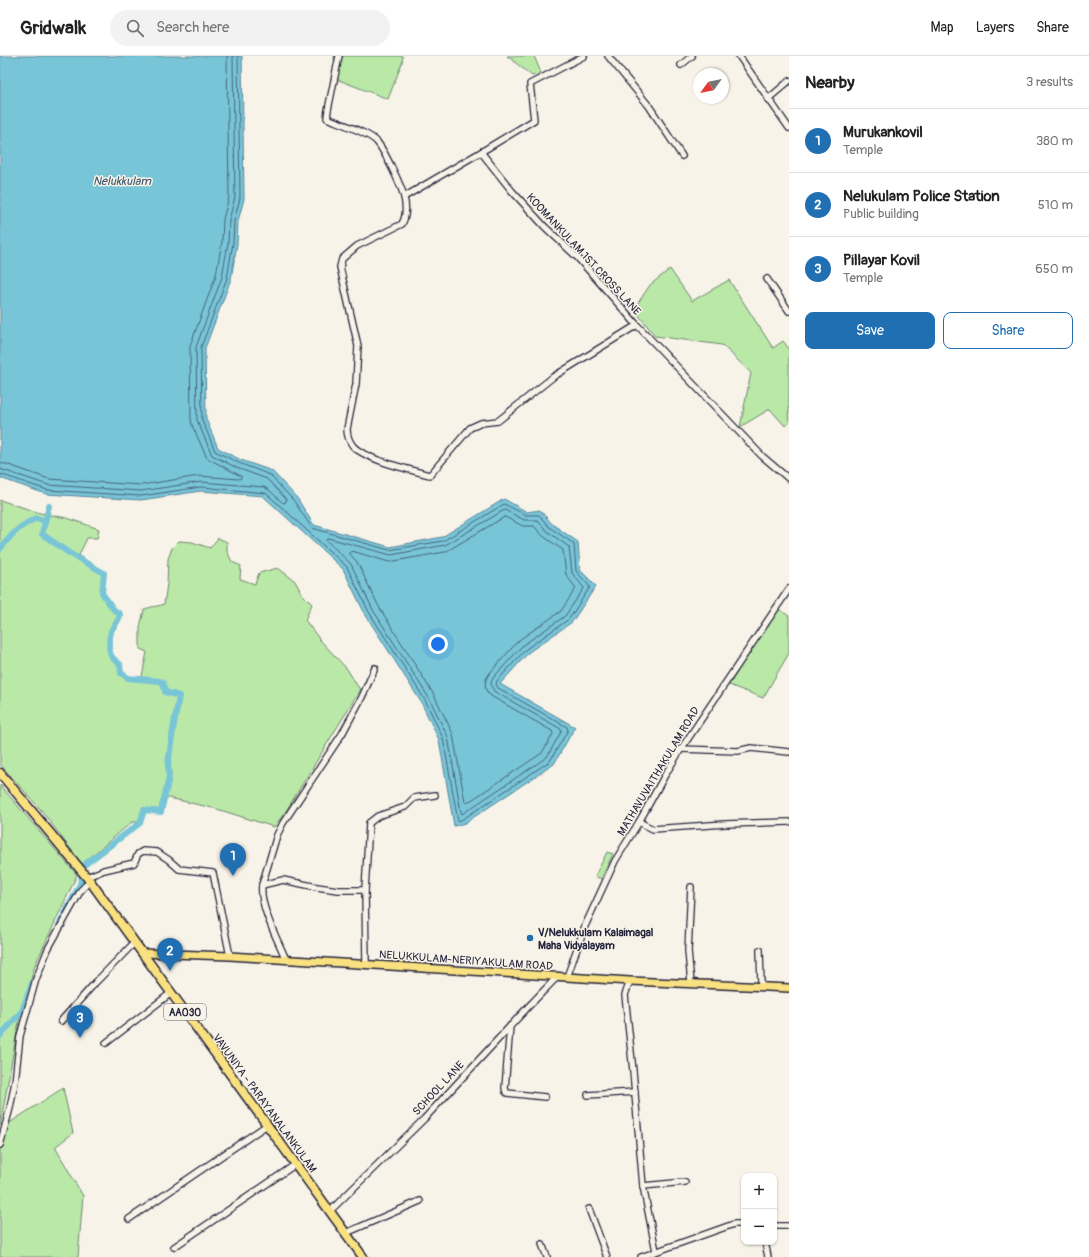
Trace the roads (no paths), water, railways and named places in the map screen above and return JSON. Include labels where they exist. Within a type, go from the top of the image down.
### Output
[{"type":"highway","name":"VAVUNIYA - PARAYANALANKULAM","points":[[0,773],[88,879],[362,1256]]},
{"type":"main road","name":"NELUKKULAM-NERIYAKULAM ROAD","points":[[142,953],[230,956],[630,981],[789,988]]},
{"type":"street","points":[[340,56],[327,118],[370,136],[377,141],[389,161],[404,197],[405,219],[402,224],[357,246],[342,259],[340,267],[358,346],[356,384],[347,428],[347,435],[353,446],[362,453],[400,468],[430,475],[470,428],[481,423],[498,421],[553,377],[637,325]]},
{"type":"street","points":[[404,197],[534,120],[530,84],[584,56]]},
{"type":"street","points":[[608,56],[648,106],[682,156]]},
{"type":"street","points":[[681,65],[692,56]]},
{"type":"street","points":[[739,56],[789,128]]},
{"type":"street","points":[[768,99],[789,81]]},
{"type":"street","name":"KOOMANKULAM 1ST CROSS LANE","points":[[481,152],[517,196],[545,227],[577,257],[637,325],[762,456],[789,479]]},
{"type":"street","points":[[767,279],[789,310]]},
{"type":"street","name":"MATHAVUVAITHAKULAM ROAD","points":[[567,977],[585,926],[615,861],[681,749],[789,589]]},
{"type":"street","points":[[286,960],[266,912],[261,894],[262,885],[277,835],[283,823],[342,734],[362,697],[375,668]]},
{"type":"street","points":[[681,749],[738,751],[751,748],[789,752]]},
{"type":"street","points":[[366,964],[365,890],[369,823],[378,816],[405,806],[414,798],[436,795]]},
{"type":"street","points":[[639,822],[652,829],[725,824],[789,822]]},
{"type":"street","points":[[0,1145],[15,1082],[20,1036],[36,979],[48,949],[88,879],[104,870],[134,863],[138,854],[143,851],[157,852],[179,869],[214,873],[230,956]]},
{"type":"street","points":[[262,885],[283,880],[338,890],[365,890]]},
{"type":"street","points":[[691,983],[688,951],[692,887]]},
{"type":"street","points":[[62,1022],[95,983],[134,943]]},
{"type":"street","points":[[760,950],[761,986]]},
{"type":"street","name":"SCHOOL LANE","points":[[330,1211],[424,1119],[558,976]]},
{"type":"street","points":[[630,981],[626,995],[643,1186],[656,1251]]},
{"type":"street","points":[[106,1043],[171,993]]},
{"type":"street","points":[[510,1026],[505,1088],[506,1092],[508,1094],[545,1097]]},
{"type":"street","points":[[588,1095],[635,1092]]},
{"type":"street","points":[[129,1219],[267,1125]]},
{"type":"street","points":[[174,1247],[296,1164]]},
{"type":"street","points":[[643,1186],[685,1182]]},
{"type":"street","points":[[346,1233],[420,1201]]},
{"type":"street","points":[[589,1209],[607,1257]]},
{"type":"street","points":[[641,1257],[734,1224],[741,1224]]},
{"type":"street","points":[[777,1226],[789,1226]]},
{"type":"street","points":[[542,1244],[547,1257]]},
{"type":"street","points":[[766,1245],[768,1257]]},
{"type":"water","name":"Nelukkulam","points":[[0,56],[242,56],[244,199],[238,221],[237,244],[231,279],[205,348],[206,419],[218,448],[241,460],[272,471],[297,498],[314,525],[390,547],[442,537],[504,499],[527,512],[540,510],[552,524],[578,542],[580,570],[596,586],[572,622],[529,652],[500,684],[575,727],[554,764],[465,823],[454,826],[439,740],[421,702],[365,614],[343,569],[263,496],[201,491],[141,500],[46,494],[0,478]]},
{"type":"waterway","points":[[49,506],[42,534],[69,553],[104,573],[102,593],[114,610],[120,614],[118,621],[111,631],[109,644],[112,657],[120,664],[121,673],[128,678],[163,682],[165,692],[179,696],[168,764],[169,777],[161,812],[144,810],[140,823],[84,865],[80,884],[59,925]]},
{"type":"waterway","points":[[0,549],[21,527],[37,518],[45,521]]},
{"type":"waterway","points":[[0,1036],[22,1011],[33,981]]},
{"type":"place","name":"Murukankovil","points":[[233,876]]},
{"type":"place","name":"V/Nelukkulam Kalaimagal Maha Vidyalayam","points":[[530,938]]},
{"type":"place","name":"Nelukulam Police Station","points":[[170,971]]},
{"type":"place","name":"Pillayar Kovil","points":[[80,1038]]}]
